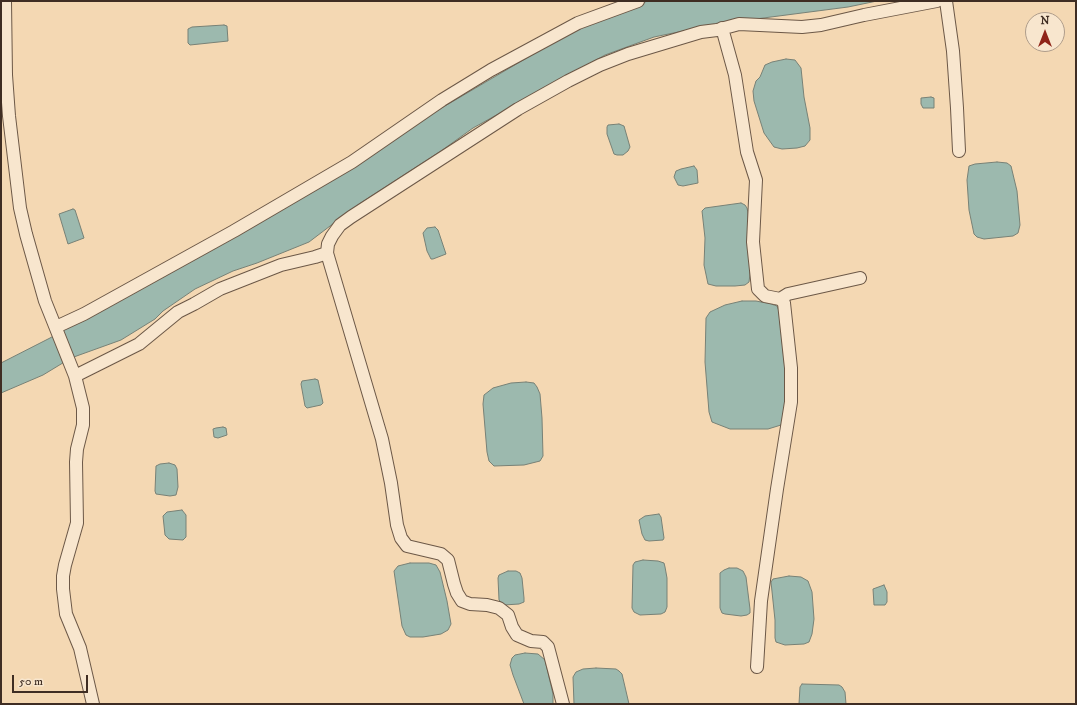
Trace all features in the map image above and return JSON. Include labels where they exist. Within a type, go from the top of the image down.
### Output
[{"type":"street","points":[[5,1],[4,75],[22,219],[45,301],[74,373],[82,400],[84,416],[76,462],[77,523],[65,565],[62,589],[66,614],[80,648],[93,704]]},
{"type":"street","points":[[57,329],[227,235],[352,162],[442,100],[491,70],[578,23],[638,1]]},
{"type":"street","points":[[563,704],[548,647],[543,642],[531,641],[517,635],[512,627],[508,614],[499,608],[487,605],[470,604],[462,601],[457,593],[448,560],[441,554],[407,546],[401,538],[397,525],[391,483],[382,439],[327,253],[328,244],[332,236],[340,225],[351,216],[518,109],[568,81],[628,54],[701,32],[717,30],[739,24],[794,27],[821,25],[937,1]]},
{"type":"street","points":[[946,1],[953,51],[959,151]]},
{"type":"street","points":[[722,28],[736,75],[747,152],[756,180],[753,242],[758,289],[764,296],[780,300],[784,303],[791,368],[791,402],[761,601],[757,667]]},
{"type":"street","points":[[74,373],[139,344],[178,312],[220,289],[281,265],[327,253]]},
{"type":"street","points":[[780,300],[788,294],[860,278]]},
{"type":"shaded area","points":[[648,1],[877,1],[848,7],[717,24],[654,37],[605,55],[473,128],[441,151],[359,204],[309,242],[233,271],[195,289],[163,311],[155,319],[121,340],[71,358],[43,375],[1,393],[1,363],[50,338],[593,19]]},
{"type":"shaded area","points":[[227,26],[228,41],[190,45],[188,43],[188,29],[192,27]]},
{"type":"shaded area","points":[[786,59],[795,60],[801,68],[804,97],[810,128],[810,140],[805,146],[782,149],[774,147],[764,133],[754,101],[753,91],[756,81],[760,77],[765,65]]},
{"type":"shaded area","points":[[921,98],[934,98],[934,108],[923,108]]},
{"type":"shaded area","points":[[619,124],[624,126],[630,147],[623,155],[614,154],[607,134],[608,125]]},
{"type":"shaded area","points":[[997,162],[1007,163],[1011,166],[1017,191],[1020,225],[1018,233],[1013,236],[984,239],[977,237],[974,234],[969,210],[967,180],[969,166]]},
{"type":"shaded area","points":[[694,166],[697,170],[698,183],[683,186],[678,185],[674,177],[676,171]]},
{"type":"shaded area","points":[[741,203],[745,205],[748,213],[749,282],[745,285],[735,286],[716,286],[708,284],[704,265],[705,238],[702,211],[705,208]]},
{"type":"shaded area","points":[[73,209],[75,210],[84,238],[68,244],[59,214]]},
{"type":"shaded area","points":[[435,227],[438,230],[446,254],[431,259],[427,251],[423,233],[427,228]]},
{"type":"shaded area","points":[[742,301],[756,301],[771,304],[777,306],[779,311],[786,379],[784,417],[781,425],[768,429],[730,429],[712,422],[709,412],[705,362],[706,318],[710,312],[725,305]]},
{"type":"shaded area","points":[[318,380],[323,403],[321,405],[307,408],[305,406],[301,384],[302,381]]},
{"type":"shaded area","points":[[511,383],[534,383],[540,394],[543,456],[540,461],[524,465],[494,466],[489,461],[487,452],[483,404],[484,395],[493,388]]},
{"type":"shaded area","points":[[223,427],[226,428],[227,435],[218,438],[214,437],[213,429]]},
{"type":"shaded area","points":[[169,463],[175,465],[177,469],[178,487],[176,495],[170,496],[156,494],[156,466]]},
{"type":"shaded area","points":[[182,510],[186,515],[186,537],[183,540],[169,539],[165,535],[163,516],[167,512]]},
{"type":"shaded area","points":[[659,514],[661,517],[663,540],[645,540],[639,520],[645,516]]},
{"type":"shaded area","points":[[643,560],[664,563],[667,578],[667,607],[665,612],[661,614],[640,615],[634,612],[632,608],[633,565],[635,562]]},
{"type":"shaded area","points":[[410,563],[429,563],[436,565],[440,572],[451,624],[448,630],[441,634],[423,637],[410,637],[406,635],[402,626],[394,571],[398,566]]},
{"type":"shaded area","points":[[729,568],[737,568],[743,571],[746,577],[750,609],[750,613],[747,615],[741,616],[725,614],[722,613],[720,608],[720,573]]},
{"type":"shaded area","points":[[508,571],[516,571],[520,573],[522,578],[524,602],[519,604],[504,605],[499,600],[498,578],[499,575]]},
{"type":"shaded area","points":[[789,576],[801,577],[808,581],[812,592],[814,619],[812,634],[809,642],[804,644],[785,645],[776,642],[775,638],[775,620],[771,582],[773,579]]},
{"type":"shaded area","points":[[884,585],[887,592],[887,602],[885,605],[874,605],[873,589]]},
{"type":"shaded area","points":[[525,653],[538,654],[545,660],[553,694],[553,704],[524,704],[510,665],[512,658],[515,655]]},
{"type":"shaded area","points":[[583,669],[616,669],[622,674],[629,704],[574,704],[573,677],[576,672]]},
{"type":"shaded area","points":[[802,684],[839,685],[845,692],[846,704],[799,704],[800,687]]}]
